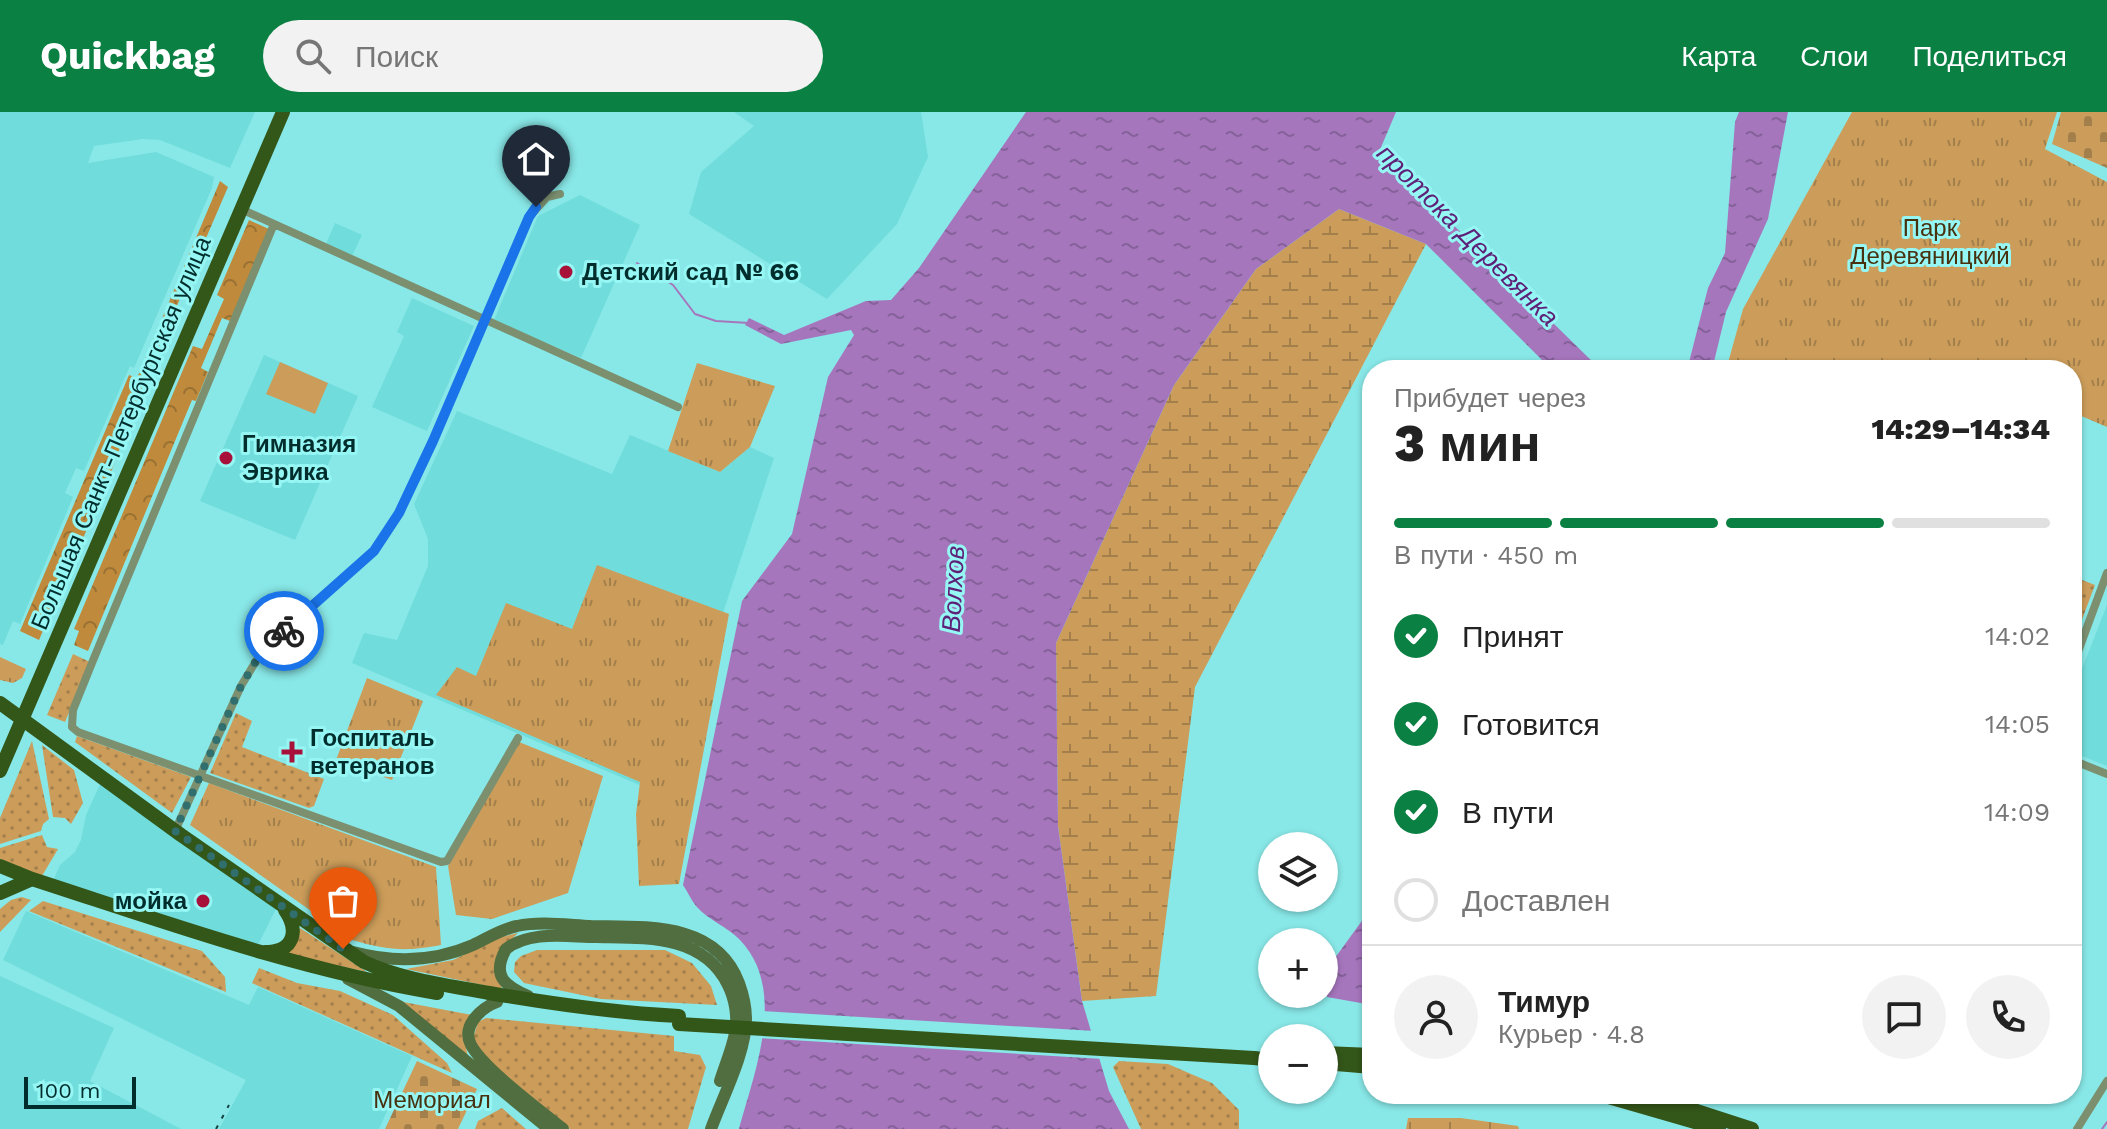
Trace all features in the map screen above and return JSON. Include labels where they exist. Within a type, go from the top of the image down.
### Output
[{"type":"main road","name":"Большая Санкт-Петербургская улица","points":[[0,771],[283,112]]},
{"type":"main road","points":[[0,703],[343,949],[384,971],[436,984],[544,1002],[679,1020],[1258,1055]]},
{"type":"main road","points":[[0,720],[22,719]]},
{"type":"main road","points":[[0,866],[260,952],[338,974],[616,1020],[679,1020]]},
{"type":"main road","points":[[0,893],[32,879]]},
{"type":"main road","points":[[260,952],[278,951],[291,942],[294,933],[292,923],[281,905]]},
{"type":"main road","points":[[343,949],[374,958],[411,960],[442,956],[520,925],[645,927],[673,930],[705,941],[718,950],[736,974],[746,1017],[741,1048],[711,1129]]},
{"type":"main road","points":[[544,1002],[508,987],[501,976],[499,967],[506,949],[525,939],[638,938],[682,944],[699,952],[720,972],[728,985],[733,997],[736,1023],[731,1048],[704,1129]]},
{"type":"main road","points":[[338,974],[399,1006],[549,1129]]},
{"type":"main road","points":[[497,1002],[485,1006],[473,1019],[468,1036],[471,1045],[497,1073],[563,1129]]},
{"type":"main road","points":[[1254,1054],[1258,1053]]},
{"type":"main road","points":[[1338,1054],[1362,1055]]},
{"type":"main road","points":[[1338,1064],[1362,1066]]},
{"type":"main road","points":[[1633,1104],[1719,1129]]},
{"type":"main road","points":[[1675,1104],[1752,1129]]},
{"type":"street","points":[[175,831],[241,686],[256,661],[290,624],[374,551],[399,513],[529,217],[547,197],[560,194]]},
{"type":"street","points":[[241,209],[678,407]]},
{"type":"street","points":[[274,224],[164,485],[71,719],[72,727],[78,732],[200,778],[441,862],[447,861],[518,738]]},
{"type":"street","points":[[2082,641],[2107,573]]},
{"type":"street","points":[[2082,764],[2107,774]]},
{"type":"street","points":[[2077,1129],[2107,1081]]},
{"type":"shaded area","points":[[0,112],[255,112],[230,168],[160,140],[143,139],[94,146],[88,163],[156,152],[214,177],[212,188],[134,368],[130,366],[84,471],[76,468],[65,493],[73,497],[20,624],[13,621],[3,645],[0,644]]},
{"type":"shaded area","points":[[734,112],[921,112],[928,157],[897,224],[827,299],[689,214],[701,172],[754,126]]},
{"type":"shaded area","name":"Детский сад № 66","points":[[580,195],[640,225],[581,358],[494,320],[538,216]]},
{"type":"shaded area","points":[[335,223],[362,235],[352,256],[326,244]]},
{"type":"shaded area","points":[[412,298],[474,326],[427,431],[372,407],[404,336],[397,332]]},
{"type":"shaded area","points":[[264,355],[358,396],[295,540],[200,501]]},
{"type":"shaded area","points":[[457,411],[612,474],[630,435],[720,472],[750,447],[774,458],[663,795],[352,663],[364,633],[397,640],[428,566],[428,539],[414,504]]},
{"type":"shaded area","points":[[2107,605],[2107,766],[2082,756],[2082,669]]},
{"type":"shaded area","points":[[101,782],[276,909],[257,947],[53,881],[60,865],[75,852],[81,840],[86,815]]},
{"type":"shaded area","points":[[26,911],[249,1005],[258,987],[412,1056],[379,1129],[219,1129],[246,1080],[3,960]]},
{"type":"shaded area","points":[[0,976],[114,1028],[90,1081],[181,1129],[0,1129]]},
{"type":"green space","name":"Парк Деревяницкий","points":[[1852,112],[2057,112],[2045,149],[2107,182],[2107,427],[2082,416],[2082,360],[1729,360],[1743,309]]},
{"type":"green space","points":[[2061,112],[2107,112],[2107,168],[2052,144]]},
{"type":"green space","points":[[220,181],[228,187],[39,640],[20,631],[129,375],[137,378]]},
{"type":"green space","points":[[1339,209],[1426,244],[1366,360],[1362,360],[1362,367],[1195,687],[1156,996],[1082,1001],[1058,826],[1056,643],[1174,385],[1256,269]]},
{"type":"green space","points":[[249,220],[269,229],[230,321],[222,318],[201,368],[208,372],[196,401],[192,400],[88,651],[74,645],[79,631],[74,629],[193,346],[202,349],[224,299],[217,295]]},
{"type":"green space","points":[[280,362],[328,383],[315,414],[266,394]]},
{"type":"green space","points":[[697,363],[775,386],[750,447],[720,472],[668,451]]},
{"type":"green space","points":[[597,565],[729,614],[679,884],[639,886],[636,814],[640,782],[436,695],[457,667],[476,676],[506,603],[572,629]]},
{"type":"green space","points":[[2082,580],[2095,585],[2082,619]]},
{"type":"green space","points":[[73,654],[90,662],[65,722],[47,715]]},
{"type":"green space","points":[[0,657],[26,669],[22,678],[13,683],[0,680]]},
{"type":"green space","points":[[367,678],[423,701],[392,780],[336,760]]},
{"type":"green space","points":[[236,713],[252,721],[242,747],[324,779],[314,806],[309,808],[210,773]]},
{"type":"green space","points":[[77,736],[191,777],[172,813],[75,742]]},
{"type":"green space","points":[[32,741],[49,819],[41,831],[0,844],[0,818]]},
{"type":"green space","points":[[519,742],[603,776],[568,893],[492,919],[456,915],[448,866]]},
{"type":"green space","points":[[42,745],[74,770],[83,803],[71,824],[65,818],[53,817]]},
{"type":"green space","points":[[209,783],[436,867],[441,945],[396,949],[352,940],[190,825]]},
{"type":"green space","points":[[42,835],[47,847],[58,849],[42,876],[0,859],[0,848]]},
{"type":"green space","points":[[22,897],[31,900],[0,932],[0,909],[11,900]]},
{"type":"green space","points":[[43,901],[202,951],[225,977],[226,992],[29,911]]},
{"type":"green space","points":[[300,928],[367,972],[285,954],[295,945]]},
{"type":"green space","points":[[518,933],[499,958],[502,989],[406,969],[453,960],[501,937]]},
{"type":"green space","points":[[537,950],[665,950],[692,963],[711,986],[717,1005],[601,999],[524,983],[514,972],[515,962]]},
{"type":"green space","points":[[259,968],[297,983],[340,991],[393,1015],[447,1063],[452,1073],[252,983]]},
{"type":"green space","points":[[398,1001],[472,1015],[464,1039],[468,1057]]},
{"type":"green space","points":[[486,1018],[674,1036],[674,1051],[700,1055],[706,1067],[688,1129],[570,1129],[479,1050],[473,1038],[478,1022]]},
{"type":"green space","name":"Мемориал","points":[[417,1061],[477,1089],[458,1129],[385,1129]]},
{"type":"green space","points":[[1119,1061],[1168,1064],[1212,1083],[1239,1110],[1239,1129],[1141,1129],[1113,1067]]},
{"type":"green space","points":[[502,1108],[526,1129],[475,1129],[478,1121]]},
{"type":"green space","points":[[1408,1118],[1461,1118],[1518,1126],[1519,1129],[1406,1129]]},
{"type":"water","name":"Волхов","points":[[1026,112],[1396,112],[1379,152],[1591,360],[1542,360],[1426,244],[1339,209],[1256,269],[1174,385],[1056,643],[1058,826],[1082,1001],[1109,1091],[1129,1129],[739,1129],[759,1058],[765,1007],[762,983],[754,960],[740,940],[701,911],[683,885],[742,601],[792,534],[828,377],[854,335],[851,330],[781,344],[745,325],[749,318],[784,335],[866,301],[891,300],[919,268]]},
{"type":"water","points":[[1739,112],[1788,112],[1768,219],[1726,312],[1714,360],[1690,360],[1708,288],[1725,253],[1735,122]]},
{"type":"water","points":[[1362,921],[1362,1003],[1338,999],[1338,954]]},
{"type":"pier","points":[[760,1011],[1095,1031],[1103,1059],[758,1038]]},
{"type":"waterway","points":[[637,263],[673,285],[695,314],[716,321],[749,323]]},
{"type":"waterway","points":[[2102,1129],[2107,1122]]},
{"type":"railway","points":[[216,1129],[229,1105]]},
{"type":"way so far","points":[[284,631],[256,661],[241,686],[175,831],[343,949]]},
{"type":"place","name":"Детский сад № 66","points":[[566,272]]},
{"type":"place","name":"Гимназия Эврика","points":[[226,458]]},
{"type":"place","name":"Госпиталь ветеранов","points":[[292,752]]},
{"type":"place","name":"мойка","points":[[203,901]]},
{"type":"route","points":[[284,631],[374,551],[399,513],[536,207]]},
{"type":"water label","name":"протока Деревянка","points":[[1468,235]]}]
